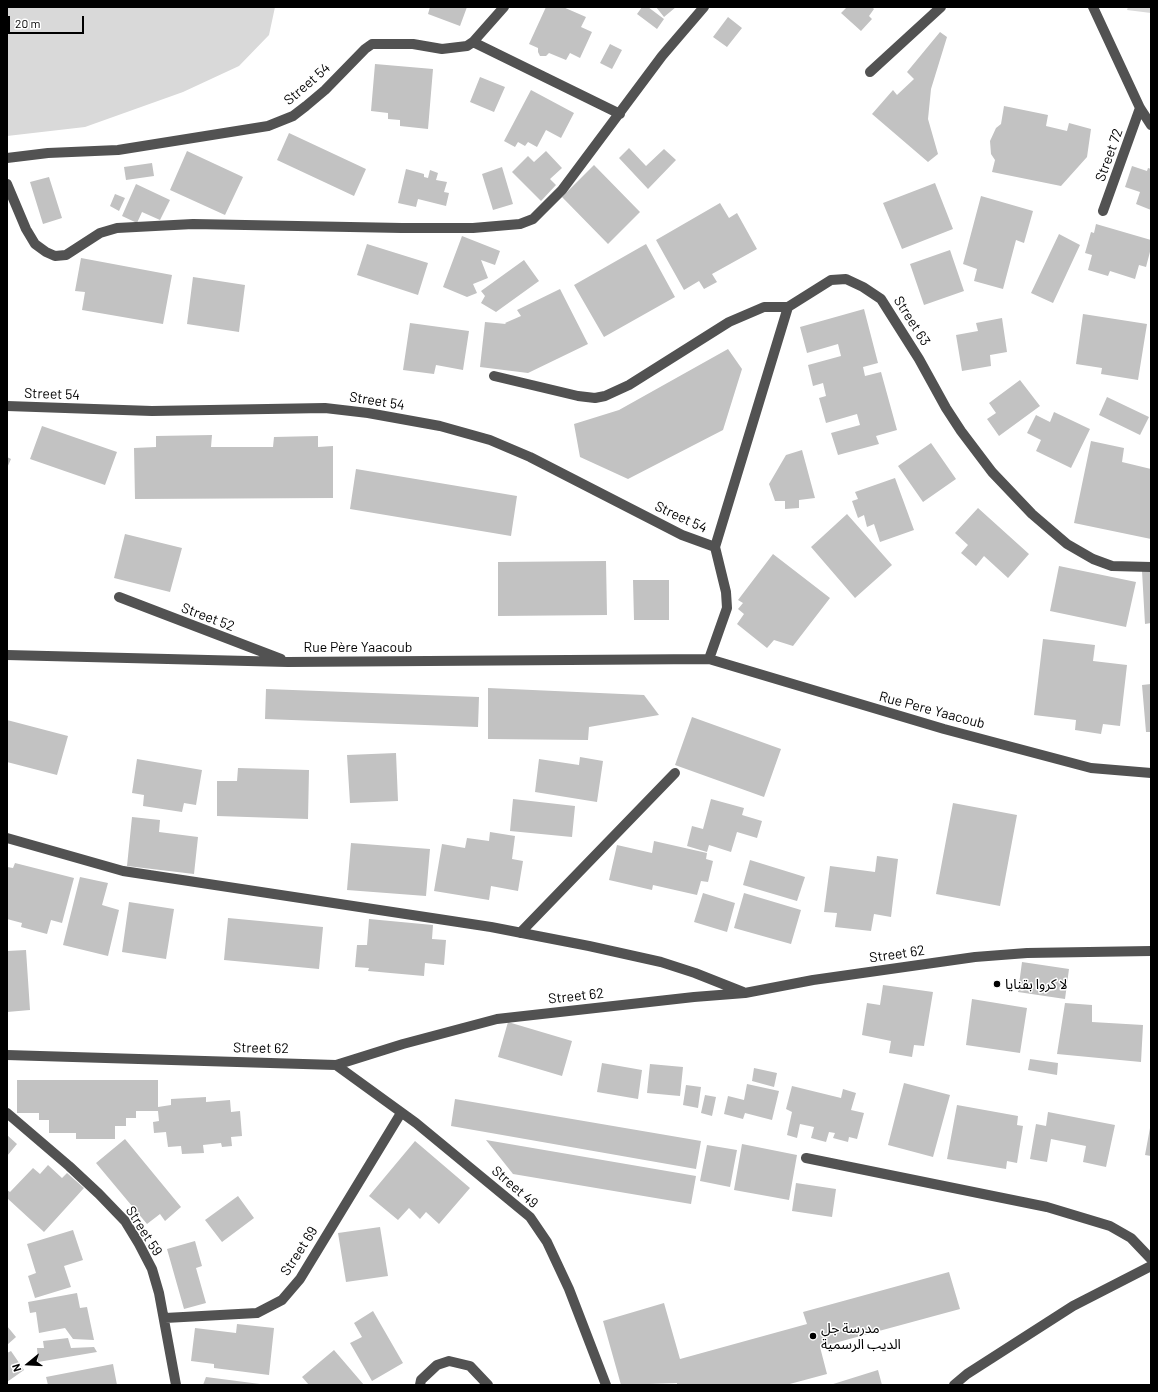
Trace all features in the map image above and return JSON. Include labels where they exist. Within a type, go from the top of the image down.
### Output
[{"type":"street","name":"Street 54","points":[[7,158],[48,153],[118,150],[268,126],[293,116],[306,106],[325,90],[364,48],[372,44],[407,44],[454,49],[467,46],[474,42],[504,7]]},
{"type":"street","points":[[7,184],[26,229],[35,244],[46,252],[55,256],[66,255],[100,233],[117,228],[193,224],[473,228],[520,224],[534,219],[562,190],[662,56],[704,7]]},
{"type":"street","points":[[870,72],[942,7]]},
{"type":"street","points":[[1093,7],[1140,108],[1151,125]]},
{"type":"street","points":[[474,42],[620,114]]},
{"type":"street","name":"Street 72","points":[[1103,211],[1140,108]]},
{"type":"street","name":"Street 63","points":[[788,307],[831,280],[846,279],[863,287],[881,299],[919,359],[946,408],[961,431],[992,472],[1032,514],[1067,544],[1093,559],[1112,566],[1151,568]]},
{"type":"street","points":[[494,376],[578,396],[595,398],[605,396],[629,385],[729,322],[764,307],[788,307],[715,547],[726,592],[727,608],[709,659]]},
{"type":"street","name":"Street 54","points":[[7,406],[152,411],[325,408],[368,412],[440,426],[490,440],[530,457],[682,534],[715,547]]},
{"type":"street","name":"Street 52","points":[[119,597],[288,662]]},
{"type":"street","name":"Rue Père Yaacoub","points":[[7,655],[288,662],[709,659]]},
{"type":"street","name":"Rue Pere Yaacoub","points":[[709,659],[929,724],[1091,768],[1151,773]]},
{"type":"street","points":[[520,932],[675,774]]},
{"type":"street","points":[[7,838],[123,871],[520,932],[588,946],[661,962],[695,973],[745,993]]},
{"type":"street","name":"Street 62","points":[[7,1055],[336,1065],[403,1044],[497,1019],[694,997],[745,993],[813,980],[975,957],[1027,953],[1151,951]]},
{"type":"street","name":"Street 49","points":[[336,1065],[416,1123],[530,1217],[547,1242],[569,1289],[606,1385]]},
{"type":"street","name":"Street 69","points":[[165,1318],[257,1313],[282,1300],[300,1279],[401,1113]]},
{"type":"street","name":"Street 59","points":[[7,1114],[69,1166],[124,1221],[139,1244],[152,1269],[159,1292],[165,1318],[176,1385]]},
{"type":"street","points":[[806,1158],[1048,1207],[1110,1226],[1131,1238],[1151,1258]]},
{"type":"street","points":[[954,1385],[967,1374],[1073,1306],[1151,1266]]},
{"type":"street","points":[[420,1385],[421,1380],[437,1365],[449,1361],[470,1366],[488,1385]]},
{"type":"shaded area","points":[[7,7],[275,7],[269,35],[239,66],[183,92],[85,127],[7,136]]},
{"type":"shaded area","points":[[1128,7],[1151,7],[1151,13],[1127,10]]},
{"type":"building","points":[[430,7],[467,7],[460,26],[428,14]]},
{"type":"building","points":[[546,7],[563,7],[586,17],[581,27],[592,32],[580,58],[570,53],[566,60],[549,53],[546,56],[540,56],[538,48],[529,44]]},
{"type":"building","points":[[642,7],[648,7],[664,19],[657,29],[637,14]]},
{"type":"building","points":[[656,7],[676,7],[664,17]]},
{"type":"building","points":[[845,7],[872,7],[874,9],[869,16],[872,19],[861,31],[841,13],[846,8]]},
{"type":"building","points":[[728,17],[742,28],[727,47],[713,37]]},
{"type":"building","points":[[940,32],[947,37],[931,89],[928,119],[938,154],[928,162],[872,114],[893,90],[897,95],[914,79],[907,72]]},
{"type":"building","points":[[610,44],[622,50],[612,69],[600,63]]},
{"type":"building","points":[[375,64],[433,69],[428,129],[400,126],[400,120],[388,119],[388,113],[371,111]]},
{"type":"building","points":[[480,77],[505,87],[494,112],[470,102]]},
{"type":"building","points":[[531,90],[574,113],[561,138],[546,130],[537,147],[528,142],[525,146],[518,142],[515,147],[504,141]]},
{"type":"building","points":[[1004,106],[1048,115],[1046,126],[1067,131],[1069,123],[1091,129],[1087,157],[1061,186],[992,172],[995,160],[991,154],[990,141],[996,128],[1001,124]]},
{"type":"building","points":[[289,133],[366,169],[354,196],[277,160]]},
{"type":"building","points":[[629,148],[646,166],[664,149],[676,160],[648,189],[619,158]]},
{"type":"building","points":[[187,151],[243,177],[225,215],[170,190]]},
{"type":"building","points":[[546,151],[562,168],[550,179],[556,185],[541,201],[512,172],[528,156],[534,162]]},
{"type":"building","points":[[152,163],[154,176],[126,180],[124,167]]},
{"type":"building","points":[[594,165],[640,212],[608,244],[562,197]]},
{"type":"building","points":[[1132,166],[1147,171],[1148,168],[1151,169],[1151,210],[1136,204],[1140,192],[1125,187]]},
{"type":"building","points":[[502,167],[513,204],[493,210],[482,174]]},
{"type":"building","points":[[406,169],[424,174],[424,177],[428,178],[430,170],[438,173],[436,180],[447,182],[444,192],[449,193],[446,206],[418,199],[416,207],[398,203]]},
{"type":"building","points":[[49,177],[62,218],[43,224],[30,182]]},
{"type":"building","points":[[935,183],[953,229],[902,249],[883,203]]},
{"type":"building","points":[[136,184],[170,200],[160,220],[142,212],[137,223],[122,216]]},
{"type":"building","points":[[115,194],[125,198],[119,211],[110,206]]},
{"type":"building","points":[[981,196],[1033,211],[1024,243],[1016,240],[1003,289],[974,281],[977,269],[963,264]]},
{"type":"building","points":[[720,203],[729,218],[737,213],[757,249],[712,274],[717,282],[704,289],[699,281],[684,290],[656,240]]},
{"type":"building","points":[[1096,224],[1151,240],[1151,248],[1146,267],[1139,265],[1135,279],[1110,271],[1108,276],[1088,270],[1092,255],[1085,253],[1091,232],[1094,233]]},
{"type":"building","points":[[1059,234],[1080,245],[1053,303],[1031,293]]},
{"type":"building","points":[[462,236],[500,251],[495,265],[481,260],[488,278],[473,284],[477,293],[467,297],[443,287]]},
{"type":"building","points":[[367,244],[428,263],[418,295],[357,275]]},
{"type":"building","points":[[646,244],[675,297],[604,337],[574,285]]},
{"type":"building","points":[[950,250],[964,291],[924,305],[910,264]]},
{"type":"building","points":[[81,258],[172,275],[163,324],[82,310],[85,292],[75,291]]},
{"type":"building","points":[[524,260],[539,281],[496,312],[481,303],[485,296],[481,291]]},
{"type":"building","points":[[193,277],[245,285],[239,332],[187,324]]},
{"type":"building","points":[[560,289],[588,344],[528,373],[480,367],[485,322],[506,324],[505,323],[521,316],[517,310]]},
{"type":"building","points":[[864,309],[878,363],[863,367],[865,376],[881,372],[897,430],[876,436],[879,444],[838,455],[831,433],[860,425],[857,414],[826,423],[819,398],[826,396],[823,383],[813,386],[808,365],[841,356],[838,344],[807,353],[800,327]]},
{"type":"building","points":[[1083,314],[1147,324],[1138,380],[1101,374],[1102,368],[1076,364]]},
{"type":"building","points":[[1002,318],[1007,352],[990,355],[991,366],[962,371],[956,335],[978,331],[976,323]]},
{"type":"building","points":[[410,323],[469,331],[463,370],[436,365],[434,374],[403,370]]},
{"type":"building","points":[[728,349],[742,369],[723,430],[628,479],[580,457],[574,424],[619,410]]},
{"type":"building","points":[[1020,380],[1040,406],[999,436],[987,419],[996,413],[989,403]]},
{"type":"building","points":[[1107,397],[1149,417],[1140,435],[1099,415]]},
{"type":"building","points":[[1054,412],[1090,429],[1071,468],[1036,451],[1041,440],[1027,433],[1036,415],[1050,422]]},
{"type":"building","points":[[42,426],[117,452],[105,485],[30,459]]},
{"type":"building","points":[[212,435],[211,447],[273,447],[274,437],[318,436],[318,447],[333,446],[333,498],[135,499],[134,448],[156,447],[156,436]]},
{"type":"building","points":[[1091,441],[1124,448],[1122,462],[1151,469],[1151,539],[1074,523]]},
{"type":"building","points":[[931,443],[956,479],[923,502],[898,466]]},
{"type":"building","points":[[802,450],[815,498],[799,500],[799,508],[785,509],[785,501],[775,501],[769,484],[786,455]]},
{"type":"building","points":[[7,457],[11,459],[7,468]]},
{"type":"building","points":[[356,469],[517,496],[511,536],[350,509]]},
{"type":"building","points":[[895,478],[914,530],[880,542],[874,524],[867,527],[864,515],[858,518],[852,501],[858,499],[855,492]]},
{"type":"building","points":[[978,508],[1029,554],[1008,578],[984,556],[976,566],[961,553],[968,545],[955,533]]},
{"type":"building","points":[[847,514],[892,565],[855,598],[811,547]]},
{"type":"building","points":[[125,534],[182,548],[170,592],[114,578]]},
{"type":"building","points":[[773,554],[830,598],[793,646],[774,640],[767,648],[737,624],[744,614],[738,609],[743,603],[738,600]]},
{"type":"building","points":[[606,561],[607,615],[498,616],[498,562]]},
{"type":"building","points":[[1059,566],[1136,582],[1126,627],[1050,611]]},
{"type":"building","points":[[1142,571],[1151,571],[1151,623],[1145,624]]},
{"type":"building","points":[[633,580],[669,580],[669,620],[634,620]]},
{"type":"building","points":[[1043,639],[1095,645],[1093,661],[1127,665],[1120,726],[1103,724],[1101,734],[1075,730],[1076,720],[1034,715]]},
{"type":"building","points":[[1151,684],[1151,732],[1146,732],[1142,685]]},
{"type":"building","points":[[488,688],[644,695],[659,715],[589,727],[588,740],[488,739]]},
{"type":"building","points":[[266,689],[479,697],[478,727],[265,719]]},
{"type":"building","points":[[692,717],[781,749],[764,797],[675,765]]},
{"type":"building","points":[[7,720],[68,736],[57,775],[7,762]]},
{"type":"building","points":[[396,753],[398,801],[350,803],[347,755]]},
{"type":"building","points":[[580,757],[603,761],[597,802],[535,792],[539,759],[579,765]]},
{"type":"building","points":[[137,759],[202,770],[196,805],[184,803],[182,812],[143,806],[144,795],[132,793]]},
{"type":"building","points":[[238,768],[309,770],[308,819],[217,816],[217,781],[237,781]]},
{"type":"building","points":[[513,799],[575,806],[572,837],[510,831]]},
{"type":"building","points":[[711,799],[744,808],[742,815],[762,821],[757,838],[737,832],[731,852],[709,845],[707,852],[687,846],[692,826],[703,829]]},
{"type":"building","points":[[953,803],[1017,815],[1000,906],[936,894]]},
{"type":"building","points":[[132,817],[160,820],[159,832],[198,837],[194,874],[127,866]]},
{"type":"building","points":[[490,832],[515,836],[512,859],[523,861],[518,891],[491,886],[489,900],[434,891],[442,844],[465,848],[467,838],[489,841]]},
{"type":"building","points":[[654,841],[707,853],[706,859],[713,861],[708,882],[701,881],[697,895],[653,885],[652,890],[609,880],[617,845],[652,853]]},
{"type":"building","points":[[351,843],[430,849],[426,896],[347,890]]},
{"type":"building","points":[[877,856],[898,859],[891,917],[874,914],[871,931],[835,927],[837,913],[824,912],[830,866],[875,872]]},
{"type":"building","points":[[750,860],[805,877],[797,901],[743,885]]},
{"type":"building","points":[[15,863],[74,878],[62,923],[51,920],[47,934],[21,927],[22,923],[7,919],[7,867],[13,868]]},
{"type":"building","points":[[80,877],[108,883],[102,905],[119,910],[108,956],[63,945]]},
{"type":"building","points":[[703,893],[735,903],[727,932],[694,922]]},
{"type":"building","points":[[744,893],[801,910],[791,944],[734,928]]},
{"type":"building","points":[[129,902],[174,909],[166,959],[122,952]]},
{"type":"building","points":[[228,918],[323,927],[319,969],[224,960]]},
{"type":"building","points":[[369,919],[433,925],[432,939],[446,940],[444,965],[425,963],[424,976],[368,971],[369,968],[355,967],[357,945],[367,945]]},
{"type":"building","points":[[26,950],[30,1010],[7,1012],[7,951]]},
{"type":"building","points":[[1022,962],[1069,969],[1065,999],[1018,992]]},
{"type":"building","points":[[883,985],[933,992],[924,1046],[914,1045],[912,1057],[889,1053],[891,1041],[862,1035],[867,1003],[880,1005]]},
{"type":"building","points":[[972,999],[1027,1008],[1020,1053],[966,1045]]},
{"type":"building","points":[[1065,1003],[1092,1005],[1092,1022],[1143,1025],[1141,1062],[1057,1054]]},
{"type":"building","points":[[508,1022],[572,1041],[562,1076],[498,1057]]},
{"type":"building","points":[[1030,1059],[1058,1063],[1057,1075],[1028,1070]]},
{"type":"building","points":[[602,1063],[642,1070],[638,1099],[597,1092]]},
{"type":"building","points":[[650,1064],[683,1067],[680,1096],[647,1093]]},
{"type":"building","points":[[754,1068],[777,1073],[774,1087],[752,1081]]},
{"type":"building","points":[[17,1080],[158,1080],[158,1107],[171,1105],[171,1099],[206,1097],[206,1102],[230,1100],[231,1112],[240,1111],[242,1136],[231,1137],[232,1146],[222,1147],[221,1143],[203,1145],[204,1153],[182,1154],[181,1146],[168,1147],[166,1132],[154,1133],[153,1122],[159,1121],[158,1111],[136,1111],[136,1118],[126,1118],[126,1126],[115,1126],[115,1139],[76,1139],[76,1133],[49,1133],[49,1120],[39,1120],[39,1113],[17,1113]]},
{"type":"building","points":[[904,1083],[950,1095],[933,1157],[888,1145]]},
{"type":"building","points":[[747,1084],[779,1091],[772,1120],[745,1113],[743,1119],[724,1114],[728,1096],[744,1100]]},
{"type":"building","points":[[686,1085],[701,1087],[698,1108],[683,1105]]},
{"type":"building","points":[[792,1086],[841,1098],[843,1089],[856,1093],[851,1110],[864,1113],[857,1139],[849,1137],[848,1142],[833,1138],[835,1133],[829,1132],[826,1142],[811,1138],[814,1127],[800,1124],[797,1138],[787,1135],[792,1112],[786,1109]]},
{"type":"building","points":[[705,1095],[716,1097],[712,1116],[701,1113]]},
{"type":"building","points":[[455,1099],[701,1141],[696,1169],[451,1126]]},
{"type":"building","points":[[957,1105],[1018,1116],[1017,1125],[1023,1126],[1017,1163],[1007,1161],[1006,1169],[947,1159]]},
{"type":"building","points":[[1048,1112],[1115,1125],[1106,1167],[1083,1162],[1086,1146],[1051,1139],[1047,1162],[1030,1159],[1036,1124],[1046,1126]]},
{"type":"building","points":[[1151,1128],[1151,1156],[1145,1155]]},
{"type":"building","points":[[7,1135],[17,1144],[7,1156]]},
{"type":"building","points":[[125,1139],[181,1207],[165,1221],[160,1214],[147,1224],[96,1163]]},
{"type":"building","points":[[486,1140],[696,1176],[691,1204],[513,1174]]},
{"type":"building","points":[[415,1141],[470,1188],[439,1224],[426,1212],[420,1219],[409,1208],[398,1220],[369,1196]]},
{"type":"building","points":[[742,1144],[797,1155],[789,1200],[734,1190]]},
{"type":"building","points":[[707,1145],[737,1150],[730,1187],[700,1181]]},
{"type":"building","points":[[48,1165],[62,1178],[67,1173],[84,1188],[44,1232],[7,1198],[7,1190],[10,1192],[33,1168],[40,1174]]},
{"type":"building","points":[[796,1183],[836,1189],[832,1217],[792,1211]]},
{"type":"building","points":[[238,1196],[254,1218],[222,1242],[205,1220]]},
{"type":"building","points":[[380,1227],[388,1276],[346,1282],[338,1233]]},
{"type":"building","points":[[73,1230],[83,1260],[64,1266],[71,1287],[35,1298],[28,1276],[36,1273],[27,1244]]},
{"type":"building","points":[[195,1241],[202,1266],[196,1268],[206,1303],[184,1309],[167,1249]]},
{"type":"building","name":"مدرسة جل الديب الرسمية","points":[[949,1272],[960,1309],[820,1347],[827,1374],[786,1385],[677,1385],[677,1383],[621,1385],[603,1321],[664,1303],[680,1359],[807,1324],[803,1312]]},
{"type":"building","points":[[77,1293],[80,1308],[87,1307],[94,1340],[73,1339],[65,1328],[39,1333],[36,1312],[30,1313],[28,1302]]},
{"type":"building","points":[[373,1311],[403,1363],[372,1381],[350,1343],[362,1337],[354,1323]]},
{"type":"building","points":[[237,1324],[274,1328],[269,1375],[214,1368],[214,1364],[191,1361],[195,1328],[236,1333]]},
{"type":"building","points":[[7,1326],[16,1337],[7,1345]]},
{"type":"building","points":[[68,1338],[71,1348],[94,1347],[97,1352],[38,1362],[37,1348],[44,1348],[43,1341]]},
{"type":"building","points":[[334,1350],[364,1385],[309,1385],[302,1377]]},
{"type":"building","points":[[11,1351],[24,1370],[7,1382],[7,1353]]},
{"type":"building","points":[[113,1364],[117,1385],[48,1385],[46,1377]]},
{"type":"building","points":[[878,1370],[882,1385],[830,1385]]},
{"type":"building","points":[[206,1377],[260,1384],[260,1385],[203,1385]]},
{"type":"place","name":"لا كروا بقنايا","points":[[997,984]]},
{"type":"place","name":"مدرسة جل الديب الرسمية","points":[[813,1336]]}]
